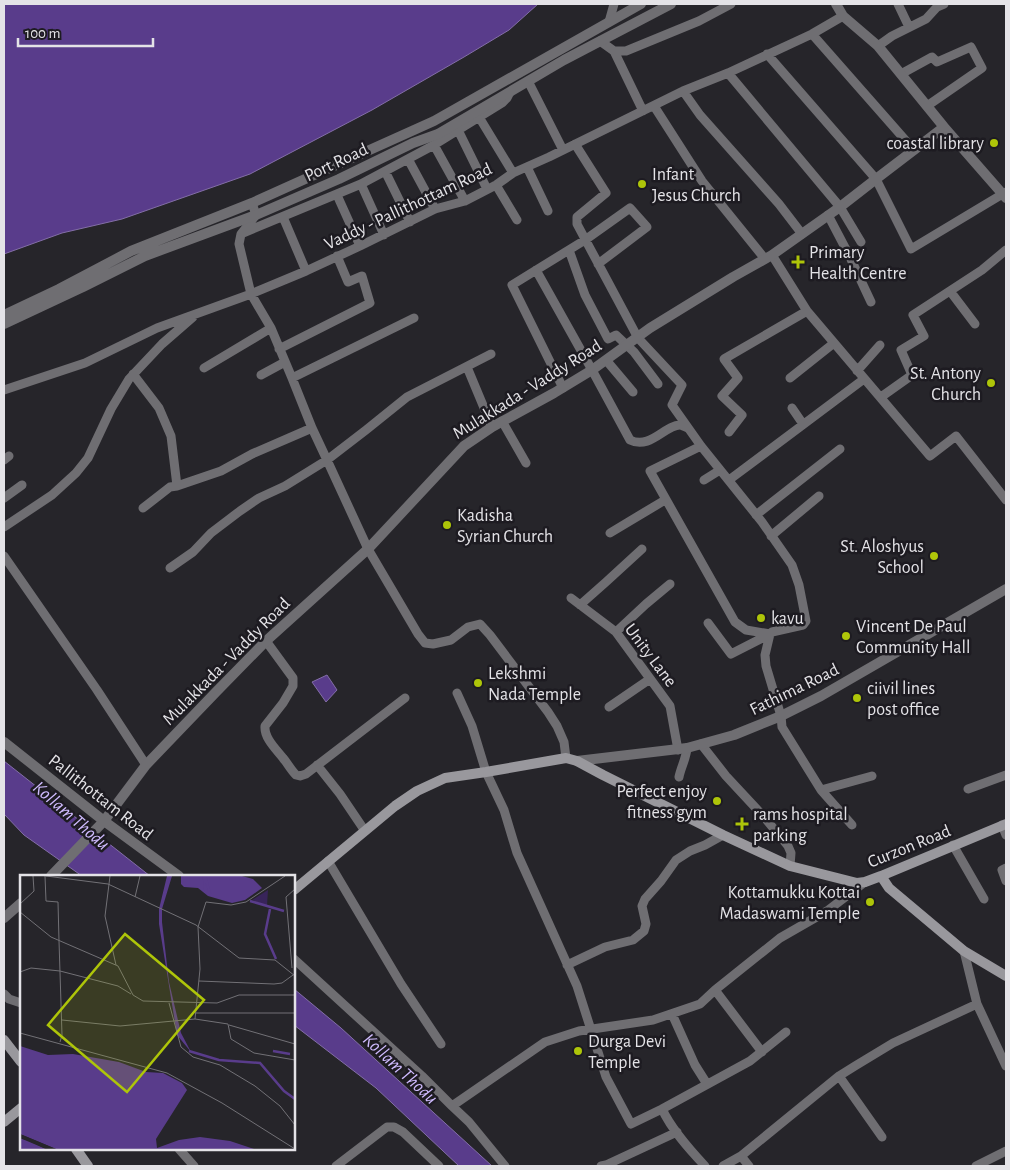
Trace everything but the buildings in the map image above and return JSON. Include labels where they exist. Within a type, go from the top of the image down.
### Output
[{"type":"main road","name":"Curzon Road","points":[[566,758],[577,761],[723,835],[790,866],[857,882],[865,882],[953,846],[1005,828]]},
{"type":"main road","points":[[295,889],[395,806],[445,778],[566,758]]},
{"type":"main road","points":[[881,876],[888,888],[964,951],[1006,976]]},
{"type":"main road","points":[[4,1040],[20,1061]]},
{"type":"main road","points":[[4,1122],[20,1109]]},
{"type":"main road","points":[[77,1150],[88,1166]]},
{"type":"street","points":[[609,22],[614,4]]},
{"type":"street","name":"Port Road","points":[[4,314],[60,289],[131,251],[252,203],[434,121],[641,4]]},
{"type":"street","name":"Port Road","points":[[4,324],[145,256],[256,216],[438,134],[528,81],[670,4]]},
{"type":"street","points":[[614,51],[626,51],[699,21],[731,4]]},
{"type":"street","points":[[767,54],[876,178],[911,249],[1005,195],[944,127],[878,46],[843,16],[836,4]]},
{"type":"street","points":[[898,4],[909,27]]},
{"type":"street","points":[[878,46],[892,36],[926,19],[937,7],[944,4]]},
{"type":"street","name":"Vaddy - Pallithottam Road","points":[[4,390],[85,363],[157,328],[251,294],[306,271],[435,210],[465,201],[513,173],[683,91],[728,73],[812,34],[843,16]]},
{"type":"street","points":[[812,34],[914,150]]},
{"type":"street","points":[[600,41],[614,51],[643,111]]},
{"type":"street","points":[[901,74],[932,57],[936,62],[971,47],[982,68],[927,106]]},
{"type":"street","points":[[728,73],[840,207],[862,242]]},
{"type":"street","points":[[528,81],[563,150]]},
{"type":"street","points":[[241,234],[337,195],[385,172],[434,145],[502,103],[511,91]]},
{"type":"street","points":[[683,91],[700,115],[779,204],[802,234]]},
{"type":"street","points":[[654,106],[702,181],[769,257],[807,311],[930,456],[956,436],[1006,500]]},
{"type":"street","points":[[479,117],[513,173]]},
{"type":"street","name":"Mulakkada - Vaddy Road","points":[[52,875],[101,824],[146,764],[266,641],[368,549],[464,446],[502,421],[563,388],[627,346],[650,328],[733,276],[769,257],[840,207],[944,127]]},
{"type":"street","points":[[458,130],[487,189]]},
{"type":"street","points":[[575,144],[606,193],[577,217],[577,224],[638,338],[682,385],[672,405],[792,565],[799,585],[806,621],[804,624],[772,632],[731,654],[708,624]]},
{"type":"street","points":[[434,145],[465,201]]},
{"type":"street","points":[[408,159],[435,210]]},
{"type":"street","points":[[527,167],[548,212]]},
{"type":"street","points":[[385,172],[410,222]]},
{"type":"street","points":[[361,184],[384,235]]},
{"type":"street","points":[[496,184],[517,220]]},
{"type":"street","points":[[337,195],[360,246]]},
{"type":"street","points":[[252,203],[256,216],[241,234],[239,244],[251,294],[271,328],[312,428],[368,549],[425,643],[433,644],[451,640],[468,627],[480,624],[490,634],[552,719],[564,742],[566,758]]},
{"type":"street","points":[[563,388],[512,285],[586,240],[630,208],[647,227],[598,264]]},
{"type":"street","points":[[828,215],[872,302]]},
{"type":"street","points":[[283,217],[306,271]]},
{"type":"street","points":[[569,250],[585,294],[608,339],[616,335],[658,384]]},
{"type":"street","points":[[881,398],[912,375],[900,350],[924,336],[913,315],[982,270],[1006,250]]},
{"type":"street","points":[[279,349],[370,303],[362,276],[348,282],[337,256]]},
{"type":"street","points":[[536,270],[630,440],[636,443],[642,442],[681,425],[688,428]]},
{"type":"street","points":[[950,291],[975,324]]},
{"type":"street","points":[[729,432],[742,416],[722,396],[738,378],[724,359],[807,311]]},
{"type":"street","points":[[4,527],[52,495],[76,473],[88,458],[111,409],[129,379],[162,344],[197,314]]},
{"type":"street","points":[[292,378],[414,318]]},
{"type":"street","points":[[204,368],[271,328]]},
{"type":"street","points":[[790,378],[834,343]]},
{"type":"street","points":[[857,371],[880,345]]},
{"type":"street","points":[[170,568],[193,552],[211,533],[240,510],[328,460],[407,397],[491,354]]},
{"type":"street","points":[[606,360],[633,392]]},
{"type":"street","points":[[261,375],[285,362]]},
{"type":"street","points":[[466,367],[492,427]]},
{"type":"street","points":[[133,374],[159,408],[170,436],[177,486]]},
{"type":"street","points":[[728,480],[864,379]]},
{"type":"street","points":[[792,408],[804,424]]},
{"type":"street","points":[[502,421],[526,463]]},
{"type":"street","points":[[143,508],[170,487],[222,471],[252,454],[312,428]]},
{"type":"street","points":[[701,446],[650,471],[735,622],[746,630],[770,634]]},
{"type":"street","points":[[756,515],[840,449]]},
{"type":"street","points":[[704,480],[720,470]]},
{"type":"street","points":[[4,498],[22,485]]},
{"type":"street","points":[[771,536],[819,496]]},
{"type":"street","points":[[610,533],[665,500]]},
{"type":"street","points":[[580,604],[642,549]]},
{"type":"street","points":[[4,556],[146,764]]},
{"type":"street","points":[[616,632],[670,584]]},
{"type":"street","name":"Fathima Road","points":[[577,761],[682,749],[734,735],[781,716],[821,696],[1006,589]]},
{"type":"street","name":"Unity Lane","points":[[571,598],[616,632],[670,706],[682,749]]},
{"type":"street","points":[[770,634],[765,655],[766,666],[781,716],[782,727],[821,790],[852,825]]},
{"type":"street","points":[[266,641],[293,678],[293,686],[283,703],[265,726],[265,733],[296,775],[306,774],[405,698]]},
{"type":"street","points":[[609,707],[650,679]]},
{"type":"street","points":[[457,693],[472,726],[486,772],[504,810],[517,853],[577,986],[606,1077],[631,1124],[730,1072],[762,1052],[786,1032]]},
{"type":"street","name":"Pallithottam Road","points":[[4,742],[101,824],[178,875]]},
{"type":"street","points":[[701,744],[726,776],[788,846],[791,853],[790,866]]},
{"type":"street","points":[[680,778],[680,769],[686,759],[682,749]]},
{"type":"street","points":[[317,765],[340,794],[365,831]]},
{"type":"street","points":[[968,789],[1006,775]]},
{"type":"street","points":[[821,790],[872,776]]},
{"type":"street","points":[[567,965],[605,947],[633,940],[644,931],[646,924],[642,906],[645,899],[676,860],[723,835]]},
{"type":"street","points":[[953,846],[984,899]]},
{"type":"street","points":[[328,861],[401,984],[440,1044]]},
{"type":"street","points":[[1006,868],[1002,870],[1006,881]]},
{"type":"street","points":[[452,1106],[545,1042],[579,1030],[653,1020],[700,1004],[780,938],[828,911],[865,882]]},
{"type":"street","points":[[4,918],[20,904]]},
{"type":"street","points":[[964,951],[977,1004],[1006,1066]]},
{"type":"street","points":[[295,960],[422,1076],[469,1122],[505,1166]]},
{"type":"street","points":[[715,990],[762,1052]]},
{"type":"street","points":[[5,998],[20,1003]]},
{"type":"street","points":[[722,1166],[741,1156],[839,1076],[893,1043],[977,1004]]},
{"type":"street","points":[[672,1014],[695,1065],[707,1084]]},
{"type":"street","points":[[839,1076],[882,1137]]},
{"type":"street","points":[[662,1109],[677,1132],[705,1166]]},
{"type":"street","points":[[336,1166],[387,1127],[394,1127],[403,1132],[439,1166]]},
{"type":"street","points":[[601,1166],[677,1132]]},
{"type":"street","points":[[180,1150],[194,1166]]},
{"type":"street","points":[[976,1166],[1006,1151]]},
{"type":"street","points":[[741,1156],[749,1166]]},
{"type":"water","points":[[4,4],[538,4],[509,30],[464,57],[372,110],[250,174],[122,219],[62,233],[4,254]]},
{"type":"water","points":[[327,675],[337,690],[326,702],[312,682]]},
{"type":"water","name":"Kollam Thodu","points":[[4,761],[149,875],[81,875],[24,835],[4,814]]},
{"type":"water","points":[[295,990],[341,1028],[492,1166],[459,1166],[376,1088],[295,1026]]},
{"type":"place","name":"coastal library","points":[[994,143]]},
{"type":"place","name":"Infant Jesus Church","points":[[642,184]]},
{"type":"place","name":"Primary Health Centre","points":[[798,262]]},
{"type":"place","name":"St. Antony Church","points":[[991,383]]},
{"type":"place","name":"Kadisha Syrian Church","points":[[447,525]]},
{"type":"place","name":"St. Aloshyus School","points":[[934,556]]},
{"type":"place","name":"kavu","points":[[761,618]]},
{"type":"place","name":"Vincent De Paul Community Hall","points":[[846,636]]},
{"type":"place","name":"Lekshmi Nada Temple","points":[[478,683]]},
{"type":"place","name":"ciivil lines post office","points":[[857,698]]},
{"type":"place","name":"Perfect enjoy fitness gym","points":[[717,801]]},
{"type":"place","name":"rams hospital parking","points":[[742,824]]},
{"type":"place","name":"Kottamukku Kottai Madaswami Temple","points":[[870,902]]},
{"type":"place","name":"Durga Devi Temple","points":[[578,1051]]}]
